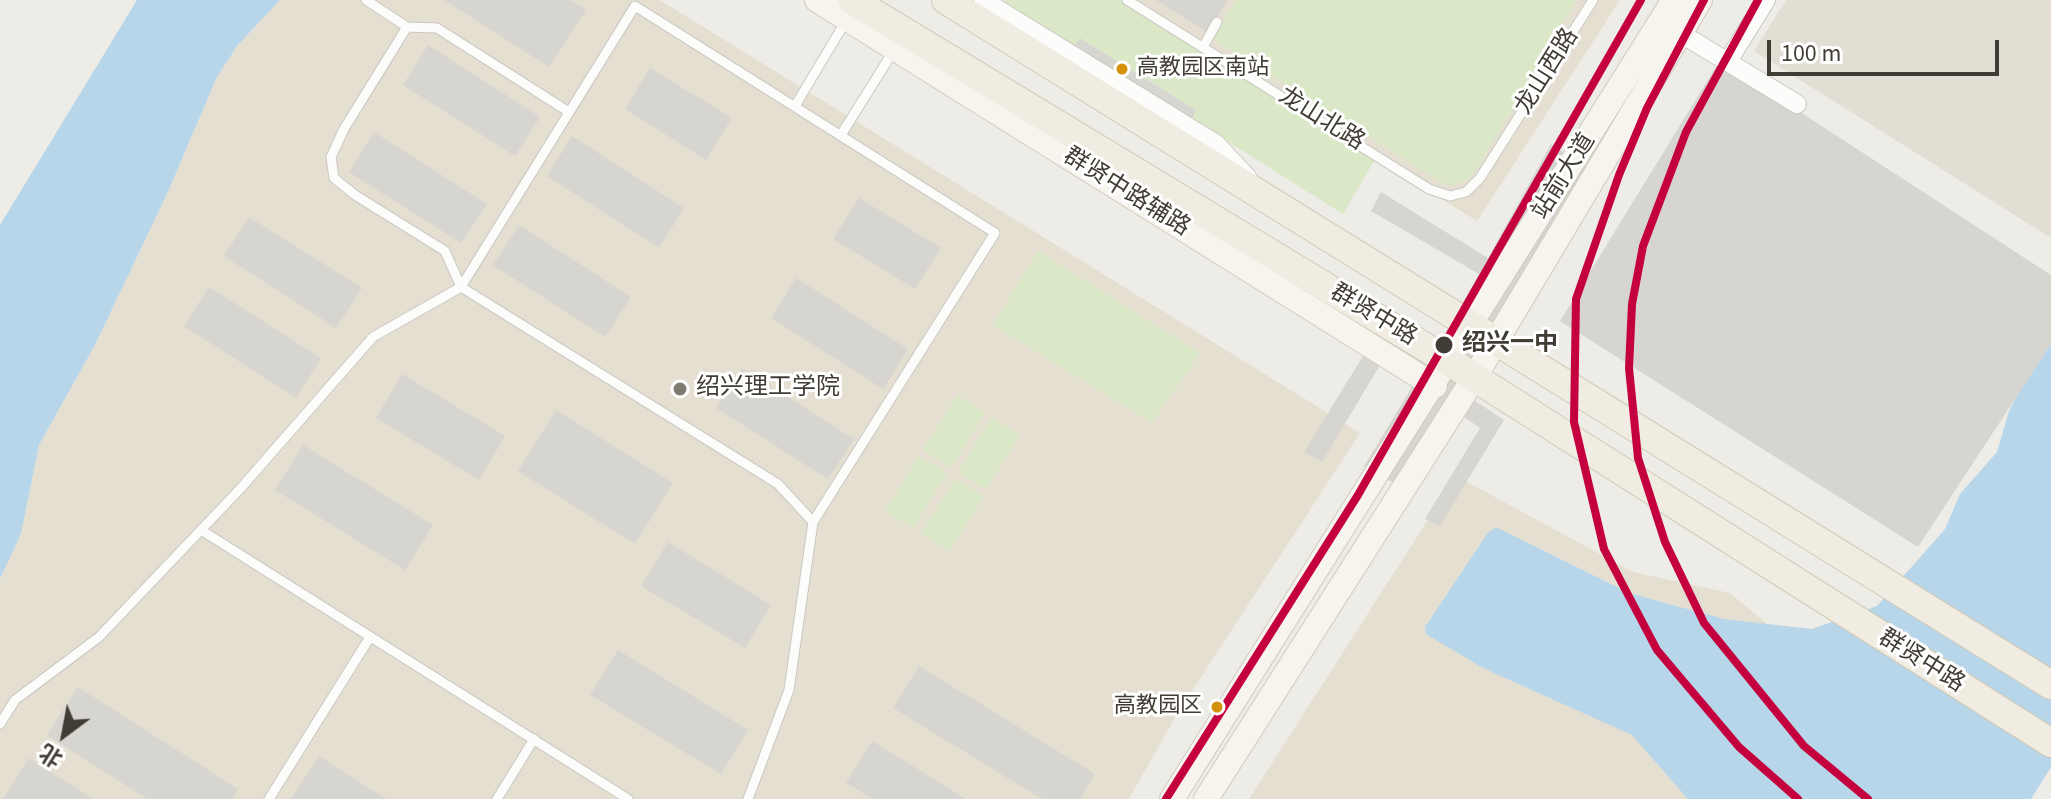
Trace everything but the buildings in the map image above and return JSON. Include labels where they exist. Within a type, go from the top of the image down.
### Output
[{"type":"main road","name":"群贤中路辅路","points":[[817,0],[849,9],[895,49],[1442,374]]},
{"type":"main road","name":"群贤中路","points":[[946,0],[2051,685]]},
{"type":"main road","name":"站前大道","points":[[1206,799],[1474,378],[1485,332],[1674,0]]},
{"type":"main road","name":"站前大道","points":[[1172,799],[1442,374],[1485,332],[1700,0]]},
{"type":"main road","name":"群贤中路","points":[[849,9],[1442,374],[1474,378],[2051,743]]},
{"type":"street","points":[[983,0],[1216,144],[1265,197]]},
{"type":"street","points":[[1728,61],[1766,0]]},
{"type":"street","points":[[1680,33],[1797,104]]},
{"type":"lane","points":[[366,0],[407,27],[437,28],[569,112]]},
{"type":"lane","name":"龙山北路","points":[[1127,0],[1429,189],[1450,196],[1466,192],[1480,178],[1503,143]]},
{"type":"lane","name":"龙山西路","points":[[1503,143],[1593,0]]},
{"type":"lane","points":[[0,724],[15,700],[99,637],[201,530],[373,337],[461,287],[569,112],[630,3],[995,233],[813,522],[789,690],[748,799]]},
{"type":"lane","points":[[795,106],[849,9]]},
{"type":"lane","points":[[1203,47],[1217,22]]},
{"type":"lane","points":[[407,27],[341,134],[331,157],[334,178],[355,195],[445,251],[461,287],[778,484],[813,522]]},
{"type":"lane","points":[[841,135],[895,49]]},
{"type":"lane","points":[[201,530],[628,799]]},
{"type":"lane","points":[[269,799],[370,637]]},
{"type":"lane","points":[[497,799],[534,739]]},
{"type":"shaded area","name":"绍兴理工学院","points":[[280,0],[660,0],[1360,433],[1177,714],[1129,799],[0,799],[0,579],[21,534],[39,445],[95,345],[167,194],[217,77],[237,46]]},
{"type":"shaded area","points":[[1120,0],[1620,0],[1477,221]]},
{"type":"shaded area","points":[[1786,0],[2051,0],[2051,238],[1754,51]]},
{"type":"shaded area","points":[[1456,476],[1633,572],[1730,593],[1978,799],[1249,799]]},
{"type":"green space","points":[[1005,0],[1122,0],[1377,156],[1343,214],[1192,119],[1196,110],[1080,38],[1074,46],[1008,7]]},
{"type":"green space","points":[[1236,0],[1577,0],[1474,173],[1465,181],[1449,187],[1213,39]]},
{"type":"green space","points":[[1038,251],[1200,353],[1152,423],[993,325]]},
{"type":"green space","points":[[957,395],[985,413],[951,468],[923,450]]},
{"type":"green space","points":[[992,417],[1020,435],[986,490],[958,472]]},
{"type":"green space","points":[[919,456],[947,473],[913,528],[885,511]]},
{"type":"green space","points":[[955,479],[984,496],[950,551],[921,534]]},
{"type":"water","points":[[137,0],[280,0],[237,46],[217,77],[167,194],[95,345],[39,445],[21,534],[0,579],[0,225]]},
{"type":"water","points":[[2051,343],[2051,767],[2031,799],[1688,799],[1632,735],[1483,668],[1426,634],[1425,627],[1487,534],[1496,527],[1629,593],[1724,619],[1812,629],[1877,606],[1945,529],[1960,494],[1997,452],[2009,411],[2033,362]]},
{"type":"transit line","points":[[1166,799],[1358,495],[1641,0]]},
{"type":"transit line","points":[[1704,0],[1647,108],[1619,175],[1576,299],[1574,422],[1604,549],[1657,650],[1739,747],[1798,799]]},
{"type":"transit line","points":[[1758,0],[1686,132],[1643,246],[1632,304],[1629,368],[1638,458],[1665,542],[1704,623],[1804,746],[1868,799]]},
{"type":"place","name":"高教园区南站","points":[[1122,69]]},
{"type":"place","name":"绍兴一中","points":[[1444,345]]},
{"type":"place","name":"绍兴理工学院","points":[[680,389]]},
{"type":"place","name":"高教园区","points":[[1217,707]]}]
